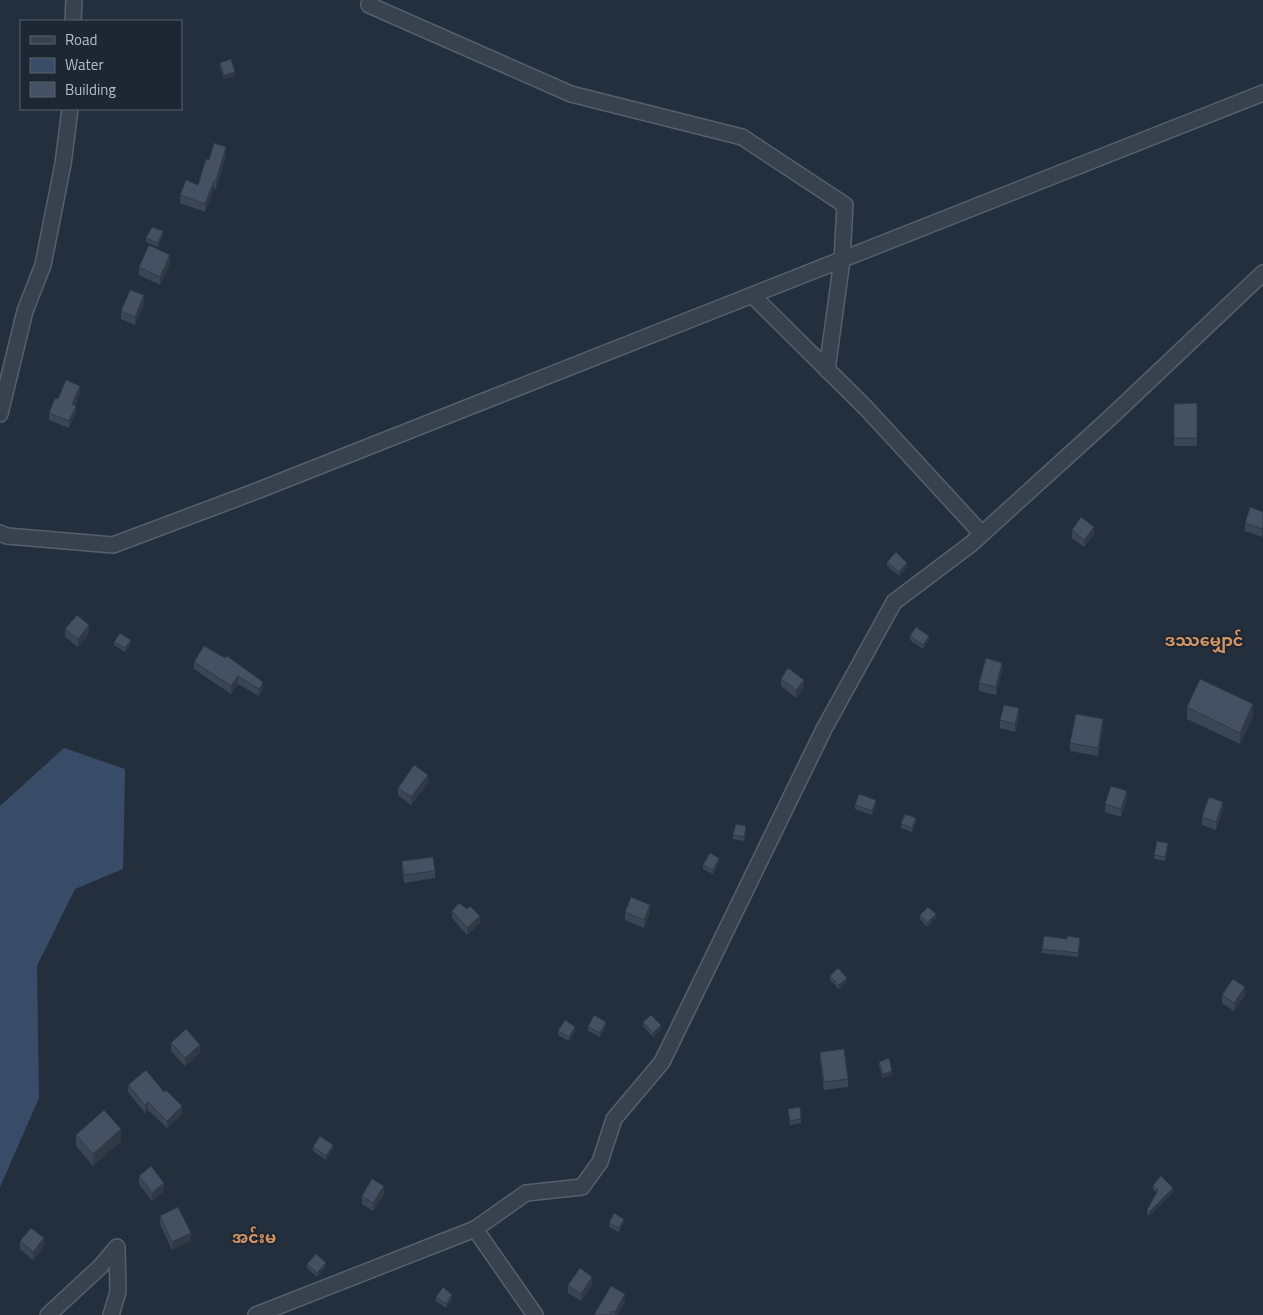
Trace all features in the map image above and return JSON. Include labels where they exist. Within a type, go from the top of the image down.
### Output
[{"type":"street","points":[[73,20],[74,0]]},
{"type":"street","points":[[370,0],[368,5],[571,94],[742,136],[845,205],[842,260],[827,370]]},
{"type":"street","points":[[0,533],[8,536],[113,544],[254,492],[1263,93]]},
{"type":"street","points":[[0,414],[25,310],[43,265],[63,164],[70,110]]},
{"type":"street","points":[[256,1315],[475,1229],[526,1193],[582,1187],[600,1162],[614,1119],[662,1062],[824,729],[894,602],[982,534],[1263,273]]},
{"type":"street","points":[[752,296],[866,408],[982,534]]},
{"type":"street","points":[[475,1229],[535,1315]]},
{"type":"street","points":[[48,1315],[100,1268],[117,1247],[118,1292],[111,1315]]},
{"type":"water","points":[[64,748],[125,769],[123,869],[75,889],[37,966],[39,1098],[0,1187],[0,806]]},
{"type":"building","points":[[231,59],[235,72],[224,75],[220,63]]},
{"type":"building","points":[[214,143],[226,147],[216,181],[214,181],[205,204],[180,195],[186,180],[198,185],[206,159],[209,160]]},
{"type":"building","points":[[152,227],[163,231],[158,243],[146,238]]},
{"type":"building","points":[[149,245],[170,255],[160,277],[139,267]]},
{"type":"building","points":[[130,290],[144,295],[135,317],[121,311]]},
{"type":"building","points":[[66,380],[80,386],[72,404],[76,406],[69,421],[49,413],[55,398],[58,399]]},
{"type":"building","points":[[1197,403],[1197,438],[1174,438],[1174,404]]},
{"type":"building","points":[[1250,507],[1263,512],[1262,529],[1245,523]]},
{"type":"building","points":[[1081,517],[1094,527],[1084,540],[1072,530]]},
{"type":"building","points":[[896,552],[907,563],[899,572],[887,562]]},
{"type":"building","points":[[77,615],[89,625],[78,639],[65,629]]},
{"type":"building","points":[[916,627],[929,636],[923,645],[910,636]]},
{"type":"building","points":[[120,633],[131,640],[125,648],[114,642]]},
{"type":"building","points":[[204,646],[225,658],[227,656],[263,682],[259,689],[238,676],[231,686],[194,662]]},
{"type":"building","points":[[986,658],[1002,663],[996,687],[979,683]]},
{"type":"building","points":[[788,668],[804,680],[796,690],[781,679]]},
{"type":"building","points":[[1200,679],[1253,704],[1240,733],[1187,707]]},
{"type":"building","points":[[1004,705],[1019,708],[1015,724],[1000,720]]},
{"type":"building","points":[[1076,714],[1103,719],[1098,748],[1070,743]]},
{"type":"building","points":[[414,765],[428,775],[411,797],[398,788]]},
{"type":"building","points":[[1111,786],[1127,791],[1121,809],[1105,804]]},
{"type":"building","points":[[859,794],[876,800],[872,811],[855,805]]},
{"type":"building","points":[[1209,797],[1223,802],[1216,822],[1202,817]]},
{"type":"building","points":[[905,814],[916,818],[912,828],[901,824]]},
{"type":"building","points":[[736,824],[746,826],[744,837],[733,835]]},
{"type":"building","points":[[1157,841],[1168,843],[1165,857],[1154,855]]},
{"type":"building","points":[[710,853],[719,858],[713,870],[703,865]]},
{"type":"building","points":[[433,857],[435,871],[404,875],[402,861]]},
{"type":"building","points":[[631,897],[650,905],[644,920],[625,912]]},
{"type":"building","points":[[459,903],[467,909],[470,906],[480,916],[467,928],[452,911]]},
{"type":"building","points":[[928,907],[936,914],[927,923],[920,915]]},
{"type":"building","points":[[1044,936],[1067,939],[1067,936],[1080,938],[1078,953],[1042,949]]},
{"type":"building","points":[[838,968],[847,978],[839,985],[830,976]]},
{"type":"building","points":[[1233,979],[1245,987],[1234,1003],[1222,995]]},
{"type":"building","points":[[594,1015],[606,1022],[600,1033],[588,1027]]},
{"type":"building","points":[[651,1015],[661,1025],[653,1033],[643,1022]]},
{"type":"building","points":[[565,1020],[575,1027],[569,1037],[558,1031]]},
{"type":"building","points":[[186,1029],[200,1045],[185,1058],[171,1043]]},
{"type":"building","points":[[844,1049],[848,1079],[824,1082],[820,1052]]},
{"type":"building","points":[[889,1058],[892,1071],[883,1074],[879,1062]]},
{"type":"building","points":[[146,1070],[164,1092],[166,1090],[182,1106],[167,1121],[148,1102],[145,1105],[128,1085]]},
{"type":"building","points":[[800,1107],[801,1119],[790,1121],[788,1109]]},
{"type":"building","points":[[104,1110],[121,1129],[93,1154],[76,1135]]},
{"type":"building","points":[[320,1136],[333,1145],[326,1156],[313,1147]]},
{"type":"building","points":[[151,1166],[164,1183],[152,1193],[139,1176]]},
{"type":"building","points":[[1161,1176],[1173,1188],[1149,1212],[1147,1210],[1158,1190],[1153,1185]]},
{"type":"building","points":[[372,1179],[384,1186],[373,1203],[362,1196]]},
{"type":"building","points":[[178,1207],[191,1233],[172,1242],[160,1216]]},
{"type":"building","points":[[614,1213],[624,1219],[619,1228],[609,1223]]},
{"type":"building","points":[[31,1228],[44,1238],[33,1252],[20,1241]]},
{"type":"building","points":[[316,1254],[326,1263],[317,1273],[307,1264]]},
{"type":"building","points":[[580,1268],[592,1277],[581,1294],[568,1285]]},
{"type":"building","points":[[611,1286],[625,1294],[615,1312],[612,1311],[610,1315],[594,1315]]},
{"type":"building","points":[[443,1287],[452,1295],[446,1304],[436,1297]]},
{"type":"district","name":"ဒဿမျှောင်","points":[[1204,640]]},
{"type":"district","name":"အင်းမ","points":[[254,1237]]}]
